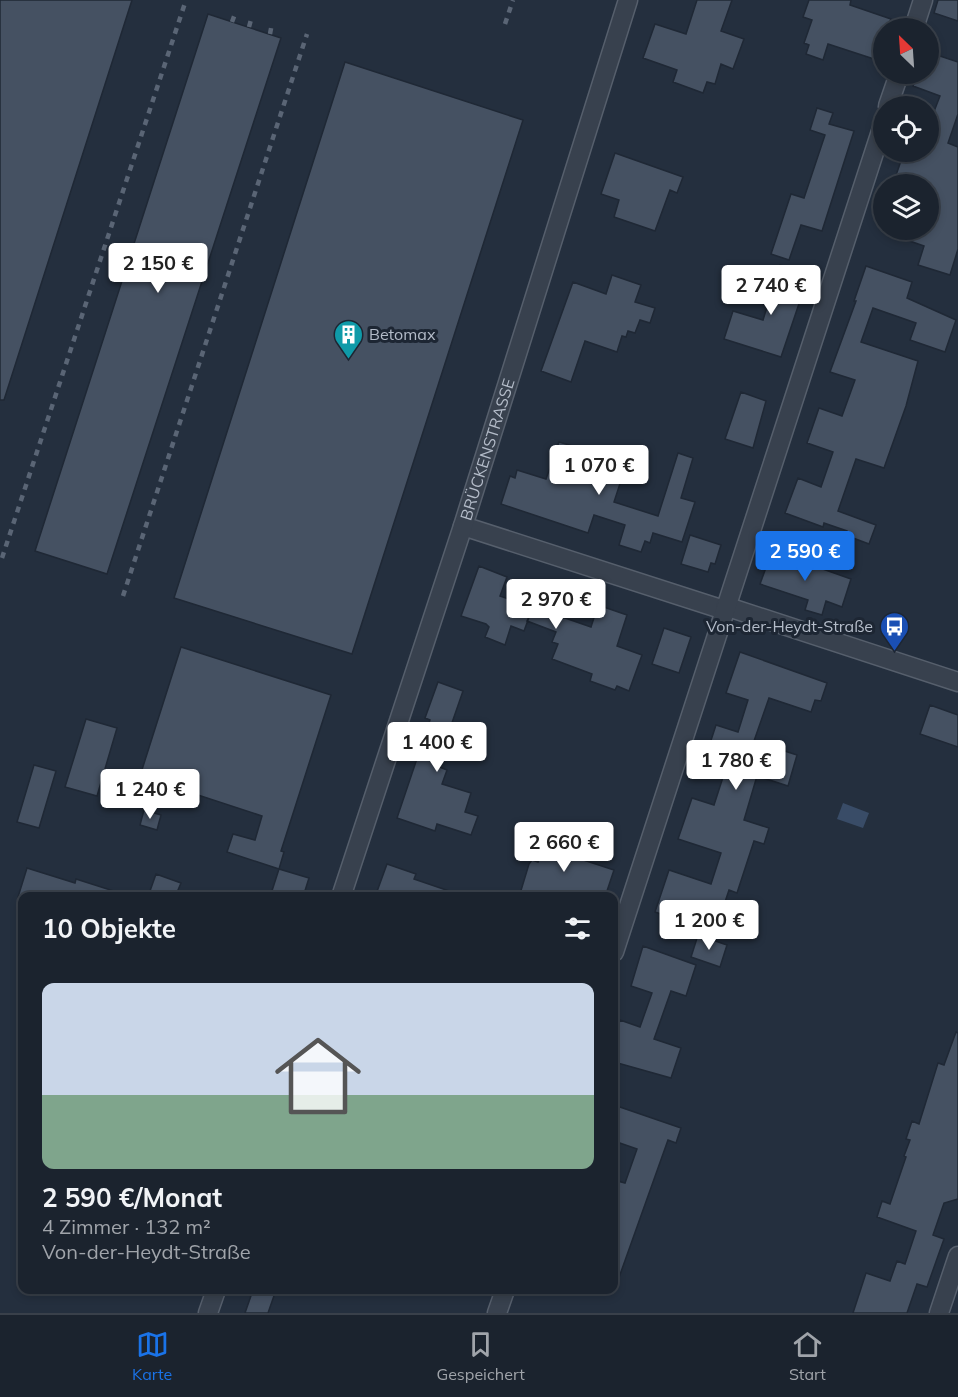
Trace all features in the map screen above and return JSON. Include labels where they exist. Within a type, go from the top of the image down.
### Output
[{"type":"street","name":"BRÜCKENSTRASSE","points":[[342,892],[463,526],[628,0]]},
{"type":"street","points":[[917,18],[923,0]]},
{"type":"street","points":[[618,939],[873,155]]},
{"type":"street","points":[[463,526],[958,682]]},
{"type":"street","points":[[939,1313],[958,1256]]},
{"type":"street","points":[[208,1313],[215,1294]]},
{"type":"street","points":[[498,1313],[504,1294]]},
{"type":"water","points":[[843,803],[869,813],[863,828],[837,819]]},
{"type":"building","points":[[0,0],[132,0],[4,400],[0,400]]},
{"type":"building","points":[[697,0],[732,0],[721,31],[744,39],[733,69],[721,64],[715,84],[707,82],[703,93],[673,82],[677,70],[643,58],[655,24],[686,34]]},
{"type":"building","points":[[809,0],[851,0],[850,5],[888,18],[873,18],[873,59],[828,44],[823,60],[806,54],[809,45],[804,43],[812,20],[803,17]]},
{"type":"building","points":[[938,0],[958,0],[958,21],[934,13]]},
{"type":"building","points":[[208,14],[281,38],[107,574],[35,551]]},
{"type":"building","points":[[939,56],[958,62],[958,114],[948,143],[958,147],[958,249],[950,275],[918,265],[924,246],[907,240],[939,240],[939,174],[896,174],[901,162],[939,162],[940,96],[913,86],[914,84],[939,84]]},
{"type":"building","name":"Betomax","points":[[345,62],[523,120],[352,654],[174,598]]},
{"type":"building","points":[[817,108],[833,113],[829,124],[854,131],[822,231],[801,225],[789,260],[771,254],[791,194],[804,198],[825,135],[810,130]]},
{"type":"building","points":[[615,153],[683,177],[677,193],[670,190],[655,231],[614,217],[619,200],[601,194]]},
{"type":"building","points":[[780,265],[809,274],[781,357],[724,339],[733,311],[763,320]]},
{"type":"building","points":[[866,266],[912,282],[907,298],[956,320],[945,352],[910,340],[916,323],[873,308],[861,342],[918,361],[906,406],[884,468],[856,459],[838,511],[876,525],[869,544],[853,538],[847,531],[824,523],[823,527],[785,513],[798,478],[821,487],[833,452],[807,443],[819,408],[842,416],[855,380],[830,372]]},
{"type":"building","points":[[612,275],[641,285],[635,302],[655,308],[650,323],[640,320],[635,333],[628,331],[626,337],[622,336],[617,352],[585,341],[571,382],[541,371],[573,282],[606,294]]},
{"type":"building","points":[[741,392],[766,401],[753,448],[725,439]]},
{"type":"building","points":[[559,442],[603,455],[605,448],[629,456],[614,502],[658,516],[678,453],[693,458],[681,498],[695,502],[682,542],[653,533],[650,543],[645,541],[641,552],[619,545],[625,525],[594,515],[588,533],[501,504],[510,476],[515,478],[517,470],[546,479]]},
{"type":"building","points":[[690,535],[721,545],[715,564],[711,563],[708,572],[681,564]]},
{"type":"building","points":[[772,551],[851,579],[842,607],[826,601],[822,615],[805,610],[808,600],[760,584]]},
{"type":"building","points":[[479,566],[507,577],[500,596],[532,607],[540,587],[566,596],[562,617],[591,627],[598,605],[627,615],[617,646],[642,655],[629,691],[617,686],[615,690],[590,681],[592,674],[552,659],[558,644],[552,642],[556,632],[528,621],[524,631],[511,626],[505,645],[485,637],[489,627],[486,624],[461,616]]},
{"type":"building","points":[[664,628],[691,637],[679,673],[652,664]]},
{"type":"building","points":[[181,647],[331,695],[281,851],[284,852],[279,869],[227,852],[233,834],[255,840],[262,816],[140,776]]},
{"type":"building","points":[[740,652],[827,683],[821,701],[815,700],[811,712],[769,698],[754,741],[797,755],[788,786],[757,776],[744,820],[769,828],[764,844],[754,841],[737,893],[729,890],[715,932],[655,912],[669,870],[711,884],[721,853],[678,839],[692,798],[714,805],[725,771],[703,765],[716,725],[738,732],[748,700],[726,693]]},
{"type":"building","points":[[438,682],[463,691],[437,766],[447,770],[442,784],[471,793],[465,812],[478,816],[471,835],[437,824],[435,831],[397,818],[430,720],[425,718]]},
{"type":"building","points":[[930,705],[958,715],[958,747],[920,734]]},
{"type":"building","points":[[86,719],[117,728],[97,796],[65,787]]},
{"type":"building","points":[[34,765],[56,771],[39,828],[17,822]]},
{"type":"building","points":[[144,810],[161,815],[157,830],[140,825]]},
{"type":"building","points":[[550,828],[569,835],[562,853],[614,870],[607,892],[521,892],[529,864],[532,860],[538,862]]},
{"type":"building","points":[[387,864],[416,874],[414,879],[452,892],[377,892]]},
{"type":"building","points":[[27,868],[75,883],[76,879],[117,892],[20,892]]},
{"type":"building","points":[[279,869],[309,878],[305,892],[272,892]]},
{"type":"building","points":[[156,874],[181,883],[177,892],[150,891]]},
{"type":"building","points":[[698,935],[727,945],[720,967],[691,957]]},
{"type":"building","points":[[643,946],[696,965],[686,996],[671,991],[654,1039],[681,1048],[671,1078],[618,1063],[620,1020],[640,1027],[652,993],[631,986]]},
{"type":"building","points":[[956,1032],[958,1033],[958,1199],[944,1203],[933,1235],[944,1239],[927,1287],[917,1284],[907,1313],[853,1313],[866,1273],[890,1281],[897,1261],[905,1264],[916,1231],[877,1217],[882,1201],[890,1204],[906,1157],[904,1156],[910,1140],[906,1139],[912,1121],[919,1124],[938,1063],[944,1065]]},
{"type":"building","points":[[618,1106],[681,1128],[676,1143],[668,1140],[618,1280],[618,1181],[625,1183],[637,1149],[618,1142]]},
{"type":"building","points":[[252,1294],[275,1294],[268,1313],[245,1313]]},
{"type":"railway","points":[[2,558],[186,0]]},
{"type":"railway","points":[[505,24],[513,0]]},
{"type":"railway","points":[[232,22],[236,11]]},
{"type":"railway","points":[[249,27],[252,16]]},
{"type":"railway","points":[[270,34],[272,23]]},
{"type":"railway","points":[[123,596],[307,34]]},
{"type":"place","name":"Betomax","points":[[348,360]]},
{"type":"place","name":"Von-der-Heydt-Straße","points":[[894,652]]}]
